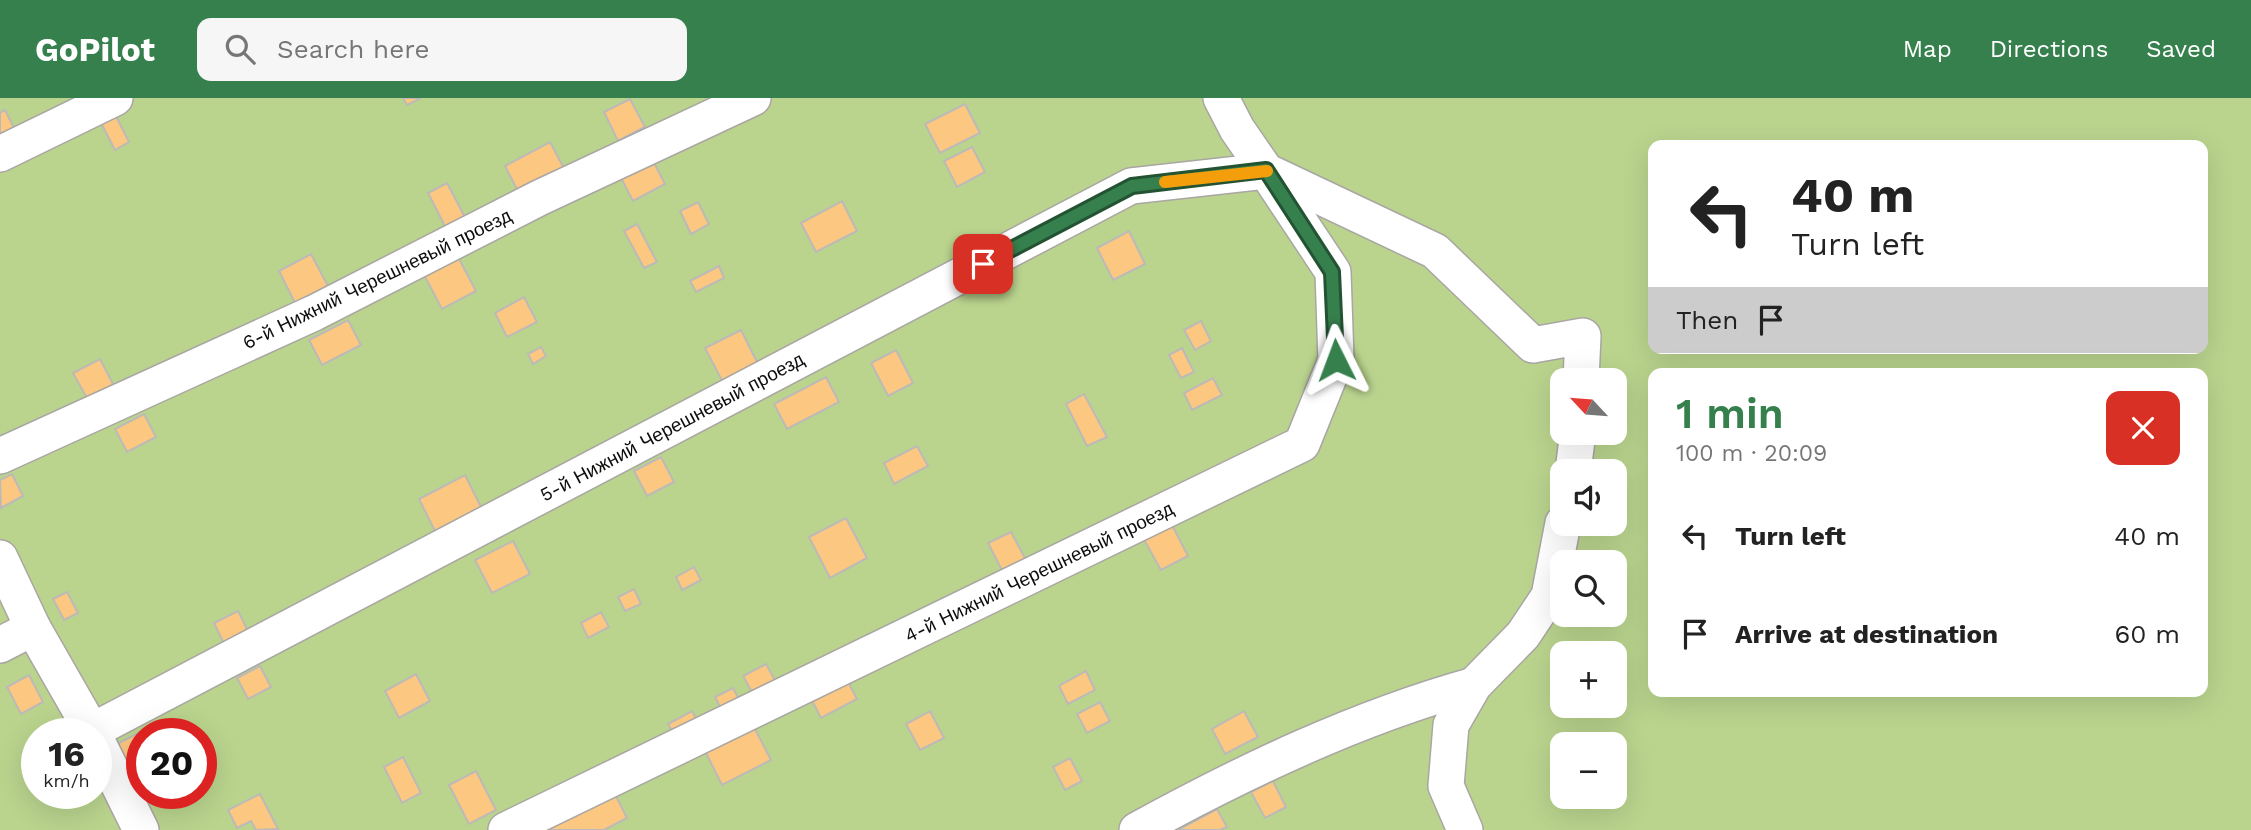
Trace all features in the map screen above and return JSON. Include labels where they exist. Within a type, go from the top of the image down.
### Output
[{"type":"lane","points":[[0,154],[115,98]]},
{"type":"lane","name":"6-й Нижний Черешневый проезд","points":[[0,456],[314,313],[539,198],[753,98]]},
{"type":"lane","name":"4-й Нижний Черешневый проезд","points":[[506,830],[1302,444],[1336,360],[1332,272],[1237,129],[1221,98]]},
{"type":"lane","points":[[1266,170],[1435,251],[1533,345],[1583,336],[1582,368]]},
{"type":"lane","name":"5-й Нижний Черешневый проезд","points":[[112,725],[1132,186],[1266,170]]},
{"type":"lane","points":[[1465,830],[1446,786],[1451,725],[1474,685],[1523,635],[1549,596],[1561,536]]},
{"type":"lane","points":[[0,558],[33,628],[84,718]]},
{"type":"lane","points":[[0,645],[33,628]]},
{"type":"lane","points":[[1137,830],[1319,738],[1422,700],[1474,685]]},
{"type":"lane","points":[[112,771],[141,830]]},
{"type":"green space","points":[[0,98],[2251,98],[2251,830],[0,830]]},
{"type":"building","points":[[403,98],[421,98],[407,105]]},
{"type":"building","points":[[630,99],[645,127],[618,141],[604,112]]},
{"type":"building","points":[[965,104],[980,133],[940,153],[925,124]]},
{"type":"building","points":[[5,110],[15,130],[0,138],[0,113]]},
{"type":"building","points":[[116,116],[129,142],[115,150],[101,123]]},
{"type":"building","points":[[550,142],[567,174],[521,197],[505,166]]},
{"type":"building","points":[[972,147],[985,172],[957,187],[944,161]]},
{"type":"building","points":[[653,161],[665,184],[633,201],[621,178]]},
{"type":"building","points":[[447,183],[466,219],[447,230],[428,193]]},
{"type":"building","points":[[842,201],[857,231],[816,252],[801,223]]},
{"type":"building","points":[[698,202],[709,224],[691,234],[680,211]]},
{"type":"building","points":[[637,224],[657,262],[644,268],[624,231]]},
{"type":"building","points":[[1129,231],[1145,264],[1113,280],[1097,248]]},
{"type":"building","points":[[311,254],[329,288],[296,305],[279,271]]},
{"type":"building","points":[[457,255],[476,291],[442,309],[423,273]]},
{"type":"building","points":[[719,266],[724,278],[696,292],[690,281]]},
{"type":"building","points":[[524,297],[537,322],[507,337],[495,313]]},
{"type":"building","points":[[348,320],[361,345],[322,365],[309,340]]},
{"type":"building","points":[[1201,321],[1211,341],[1195,350],[1184,330]]},
{"type":"building","points":[[741,330],[763,374],[728,392],[705,348]]},
{"type":"building","points":[[541,347],[546,356],[533,364],[528,354]]},
{"type":"building","points":[[1182,348],[1194,372],[1181,378],[1169,355]]},
{"type":"building","points":[[896,350],[913,383],[888,396],[871,363]]},
{"type":"building","points":[[100,359],[115,388],[89,402],[73,373]]},
{"type":"building","points":[[826,377],[839,402],[787,429],[774,404]]},
{"type":"building","points":[[1213,378],[1222,395],[1192,410],[1184,393]]},
{"type":"building","points":[[1084,394],[1107,437],[1087,446],[1066,404]]},
{"type":"building","points":[[144,414],[156,437],[127,452],[115,429]]},
{"type":"building","points":[[917,446],[928,466],[894,484],[884,463]]},
{"type":"building","points":[[661,457],[674,482],[647,496],[634,471]]},
{"type":"building","points":[[12,474],[23,496],[1,508],[0,480]]},
{"type":"building","points":[[465,475],[481,507],[435,531],[419,499]]},
{"type":"building","points":[[846,518],[867,558],[830,578],[809,537]]},
{"type":"building","points":[[1171,523],[1188,556],[1161,570],[1143,538]]},
{"type":"building","points":[[1011,532],[1027,562],[1004,574],[988,543]]},
{"type":"building","points":[[513,541],[530,574],[492,593],[475,560]]},
{"type":"building","points":[[694,567],[701,580],[682,590],[676,577]]},
{"type":"building","points":[[634,589],[641,604],[625,611],[618,597]]},
{"type":"building","points":[[67,592],[78,613],[64,620],[53,599]]},
{"type":"building","points":[[238,611],[253,641],[229,654],[214,623]]},
{"type":"building","points":[[601,612],[609,627],[588,638],[581,623]]},
{"type":"building","points":[[766,664],[776,682],[753,694],[743,676]]},
{"type":"building","points":[[260,666],[271,687],[248,699],[237,678]]},
{"type":"building","points":[[1086,671],[1095,690],[1068,704],[1059,686]]},
{"type":"building","points":[[416,674],[430,701],[399,718],[385,691]]},
{"type":"building","points":[[29,675],[43,702],[21,714],[7,687]]},
{"type":"building","points":[[845,676],[857,699],[821,718],[809,695]]},
{"type":"building","points":[[733,688],[743,707],[725,716],[715,697]]},
{"type":"building","points":[[1100,702],[1110,721],[1087,733],[1077,714]]},
{"type":"building","points":[[692,711],[701,728],[677,740],[668,724]]},
{"type":"building","points":[[930,711],[944,738],[920,750],[906,724]]},
{"type":"building","points":[[1244,711],[1258,737],[1225,754],[1212,729]]},
{"type":"building","points":[[752,723],[771,760],[722,785],[704,749]]},
{"type":"building","points":[[126,739],[126,769],[125,769],[113,746]]},
{"type":"building","points":[[403,757],[421,793],[402,803],[384,767]]},
{"type":"building","points":[[1070,758],[1082,781],[1065,790],[1053,767]]},
{"type":"building","points":[[476,771],[496,810],[469,824],[449,785]]},
{"type":"building","points":[[1273,781],[1286,807],[1265,818],[1251,792]]},
{"type":"building","points":[[612,788],[627,818],[604,830],[532,830]]},
{"type":"building","points":[[260,794],[278,829],[256,830],[251,821],[237,828],[228,810]]},
{"type":"building","points":[[1217,809],[1227,827],[1220,830],[1178,830]]},
{"type":"slow traffic","points":[[1165,182],[1267,171]]},
{"type":"route","points":[[983,264],[1132,186],[1266,170],[1332,272],[1336,360]]}]
